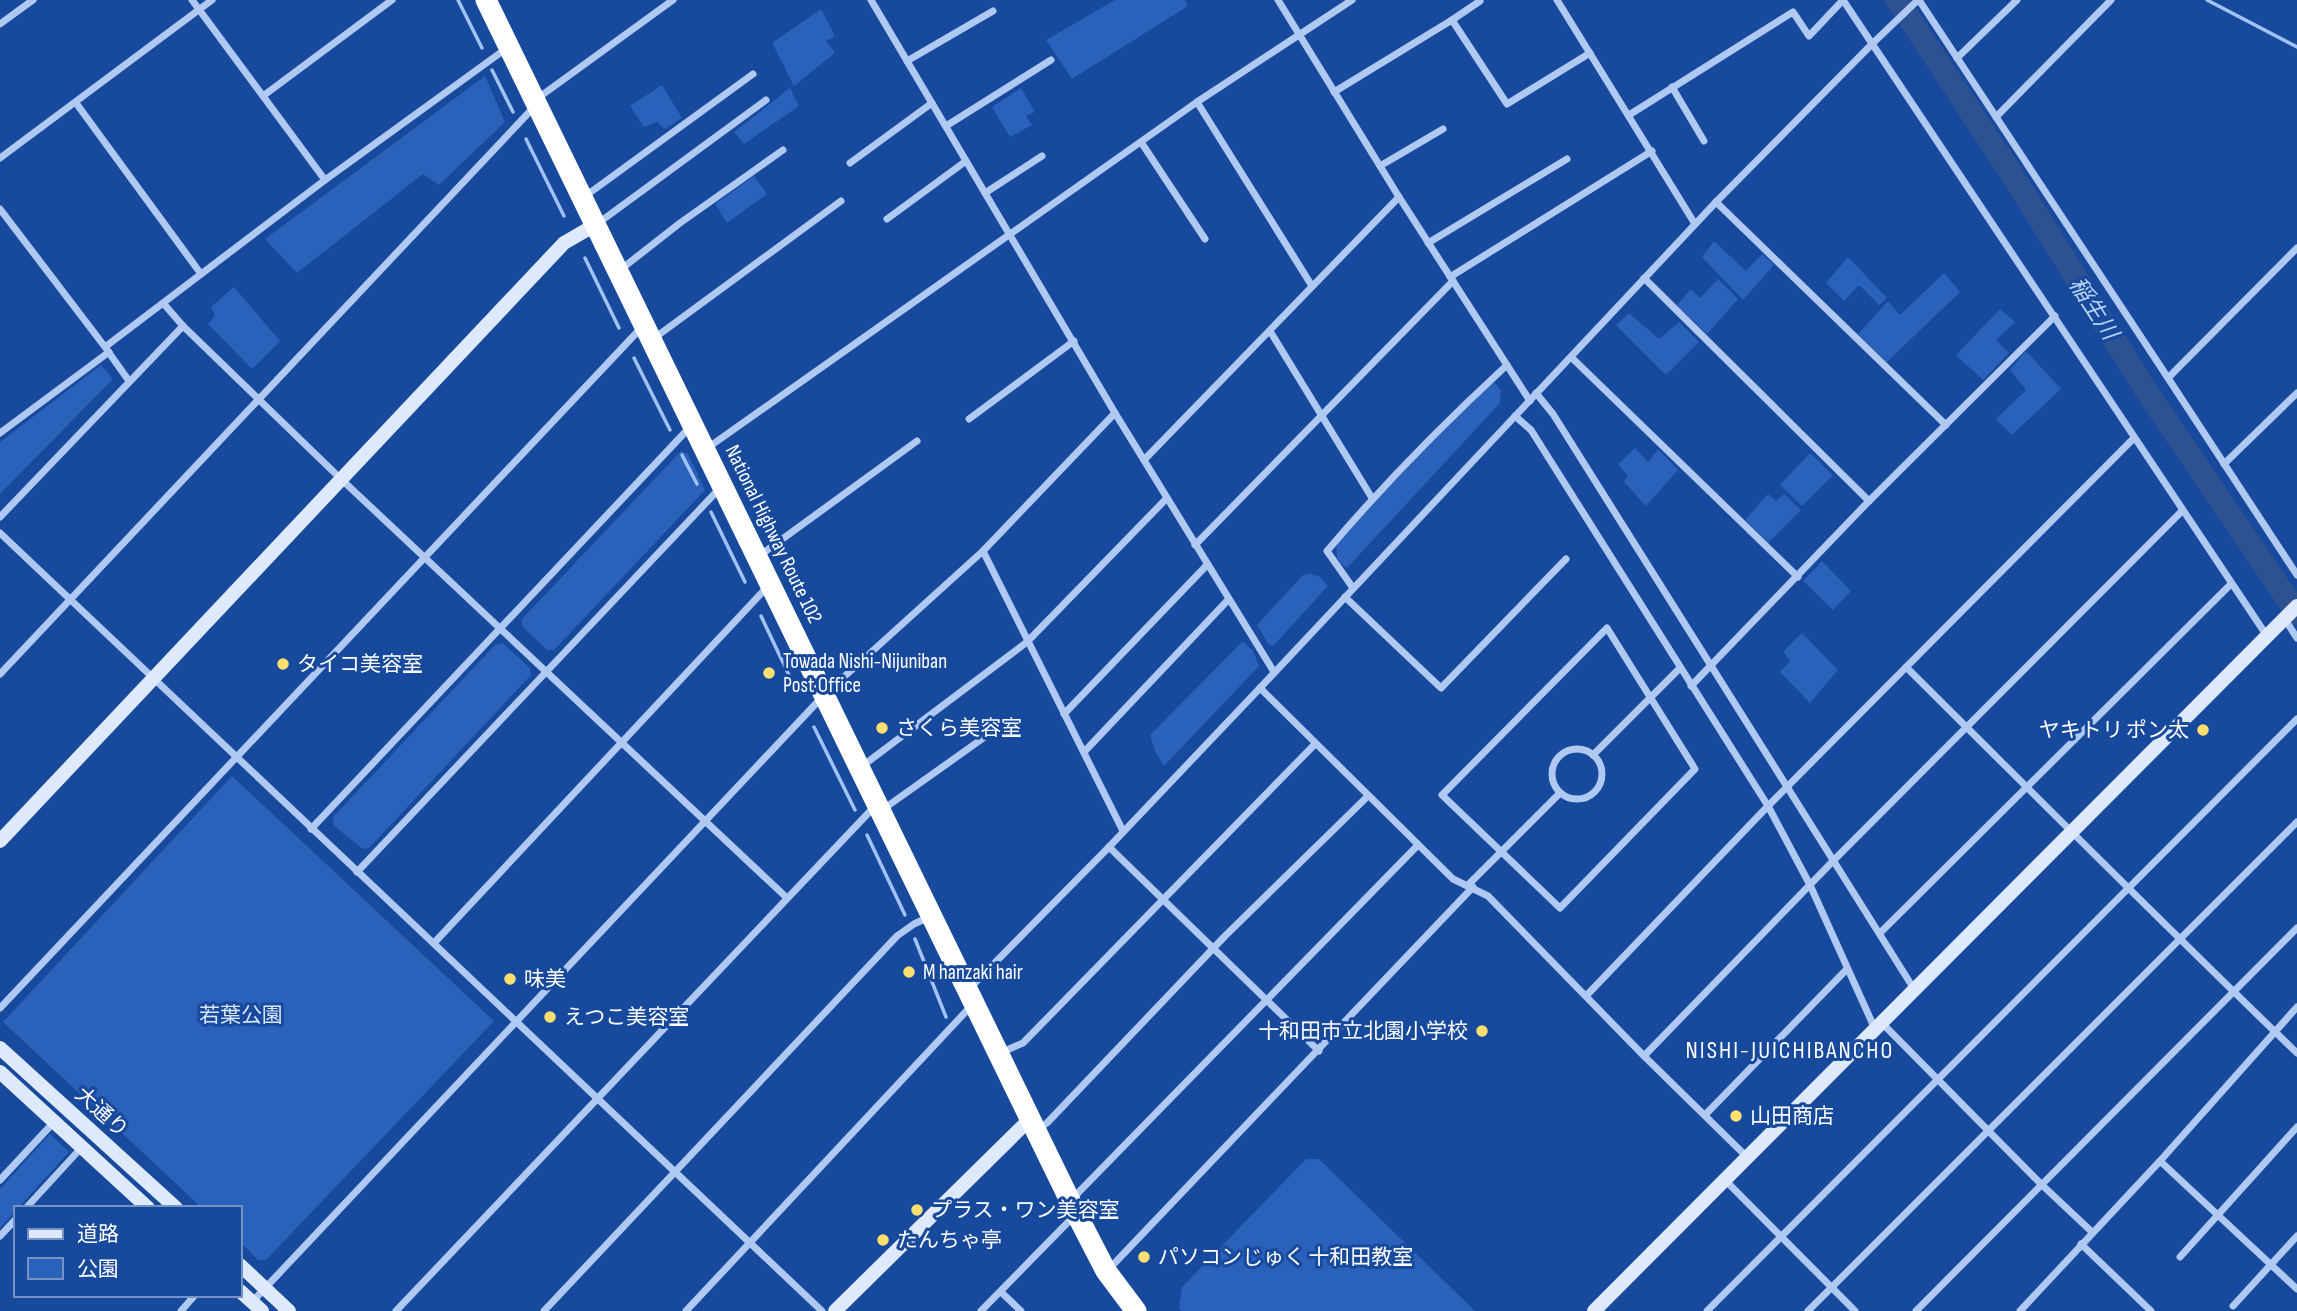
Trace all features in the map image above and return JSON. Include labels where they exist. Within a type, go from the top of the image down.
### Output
[{"type":"highway","name":"National Highway Route 102","points":[[486,0],[861,766],[1033,1125],[1107,1271],[1136,1311]]},
{"type":"street","points":[[0,24],[33,0]]},
{"type":"street","points":[[192,0],[324,180]]},
{"type":"street","points":[[0,158],[212,0]]},
{"type":"street","points":[[263,96],[392,0]]},
{"type":"street","points":[[0,674],[535,102],[673,0]]},
{"type":"street","points":[[871,0],[1115,413],[1274,672]]},
{"type":"street","points":[[1278,0],[1399,197],[1530,401]]},
{"type":"street","points":[[705,449],[1197,102],[1352,0]]},
{"type":"street","points":[[1557,0],[1695,224]]},
{"type":"street","points":[[1629,115],[1793,12],[1809,36],[1843,0],[2267,636]]},
{"type":"street","points":[[686,1311],[1123,831],[1716,202],[1919,0],[2297,575]]},
{"type":"street","points":[[1957,58],[2017,0]]},
{"type":"street","points":[[1996,117],[2111,0]]},
{"type":"street","points":[[1334,92],[1480,1]]},
{"type":"street","points":[[907,61],[993,11]]},
{"type":"street","points":[[1451,20],[1507,104],[1590,53]]},
{"type":"street","points":[[0,433],[324,180],[509,47]]},
{"type":"street","points":[[946,126],[1051,60]]},
{"type":"street","points":[[582,199],[753,74]]},
{"type":"street","points":[[1672,87],[1704,141]]},
{"type":"street","points":[[0,841],[564,243],[595,225],[766,100]]},
{"type":"street","points":[[1197,102],[1312,286]]},
{"type":"street","points":[[76,103],[201,274]]},
{"type":"street","points":[[850,163],[932,103]]},
{"type":"street","points":[[1380,166],[1443,129]]},
{"type":"street","points":[[1141,142],[1205,239]]},
{"type":"street","points":[[618,272],[680,223],[783,150]]},
{"type":"street","points":[[1195,545],[1452,279],[1652,151]]},
{"type":"street","points":[[985,193],[1042,156]]},
{"type":"street","points":[[1428,243],[1567,159]]},
{"type":"street","points":[[887,219],[965,161]]},
{"type":"street","points":[[1144,460],[1399,197]]},
{"type":"street","points":[[0,1008],[425,556],[648,333],[841,201]]},
{"type":"street","points":[[1716,202],[1946,425]]},
{"type":"street","points":[[0,209],[130,381]]},
{"type":"street","points":[[2168,378],[2297,248]]},
{"type":"street","points":[[1644,278],[1869,501]]},
{"type":"street","points":[[164,304],[183,326],[341,479],[786,897]]},
{"type":"street","points":[[1691,686],[1869,501],[2055,316]]},
{"type":"street","points":[[0,517],[183,326]]},
{"type":"street","points":[[1270,331],[1372,498]]},
{"type":"street","points":[[969,419],[1074,341]]},
{"type":"street","points":[[1570,357],[1797,577]]},
{"type":"street","points":[[1353,588],[1326,551],[1372,498],[1451,417],[1507,365]]},
{"type":"street","points":[[1536,393],[1553,414],[1914,989]]},
{"type":"street","points":[[2224,464],[2297,393]]},
{"type":"street","points":[[242,1293],[257,1307],[265,1289],[825,694],[984,551],[1115,413]]},
{"type":"street","points":[[1515,416],[1531,430],[1768,806],[1810,885],[1847,970],[1878,1026],[1938,1080],[2092,1232]]},
{"type":"street","points":[[311,828],[693,424]]},
{"type":"street","points":[[1586,996],[1768,806],[2134,438]]},
{"type":"street","points":[[758,557],[917,441]]},
{"type":"street","points":[[356,872],[723,485]]},
{"type":"street","points":[[861,766],[1027,642],[1167,498]]},
{"type":"street","points":[[1644,1056],[1833,861],[2182,511]]},
{"type":"street","points":[[0,533],[822,1311]]},
{"type":"street","points":[[984,551],[1123,831]]},
{"type":"street","points":[[1345,597],[1441,688],[1566,559]]},
{"type":"street","points":[[1064,714],[1207,565]]},
{"type":"street","points":[[433,943],[771,583]]},
{"type":"street","points":[[1880,933],[2231,584]]},
{"type":"street","points":[[1084,752],[1228,600]]},
{"type":"street","points":[[1594,1311],[2290,613],[2297,638]]},
{"type":"street","points":[[1607,628],[1652,698],[1695,768],[1560,908],[1442,794],[1607,628]]},
{"type":"street","points":[[1906,667],[2072,830],[2178,939],[2297,1053]]},
{"type":"street","points":[[1593,755],[1680,668]]},
{"type":"street","points":[[1260,688],[1453,879],[1488,896],[1747,1157]]},
{"type":"street","points":[[396,1311],[786,897],[880,807],[1010,719]]},
{"type":"street","points":[[1707,1311],[2297,719]]},
{"type":"street","points":[[999,1054],[1023,1042],[1315,744]]},
{"type":"street","points":[[1571,750],[1586,751],[1593,755],[1598,762],[1601,779],[1592,793],[1576,799],[1560,793],[1552,780],[1554,764],[1558,758],[1571,750]]},
{"type":"street","points":[[1107,1271],[1319,1051],[1501,851],[1560,793]]},
{"type":"street","points":[[835,1311],[1033,1125],[1047,1123],[1214,949],[1368,796]]},
{"type":"street","points":[[1808,1311],[2297,822]]},
{"type":"street","points":[[981,1311],[1074,1206],[1267,1000],[1418,845]]},
{"type":"street","points":[[1110,847],[1319,1051]]},
{"type":"street","points":[[544,1311],[897,936],[932,915]]},
{"type":"street","points":[[1916,1311],[2297,928]]},
{"type":"street","points":[[1705,1115],[1847,970]]},
{"type":"street","points":[[2020,1311],[2160,1161],[2297,1007]]},
{"type":"street","name":"大通り","points":[[0,1048],[174,1206]]},
{"type":"street","name":"大通り","points":[[0,1072],[146,1206]]},
{"type":"street","points":[[0,1180],[54,1121]]},
{"type":"street","points":[[2180,1257],[2297,1127]]},
{"type":"street","points":[[28,1206],[82,1147]]},
{"type":"street","points":[[2160,1161],[2297,1289]]},
{"type":"street","points":[[1725,1180],[1855,1311]]},
{"type":"street","points":[[0,1236],[14,1221]]},
{"type":"street","points":[[2233,1306],[2297,1236]]},
{"type":"street","points":[[2081,1244],[2151,1311]]},
{"type":"street","points":[[242,1267],[289,1311]]},
{"type":"street","points":[[1000,1292],[1020,1311]]},
{"type":"street","points":[[181,1311],[193,1297]]},
{"type":"green space","points":[[1115,0],[1185,0],[1188,6],[1072,79],[1046,40]]},
{"type":"green space","points":[[821,9],[835,36],[826,41],[835,53],[794,86],[772,43]]},
{"type":"green space","points":[[485,76],[505,122],[439,185],[423,174],[297,273],[265,239]]},
{"type":"green space","points":[[662,85],[682,118],[665,129],[657,122],[644,127],[630,106]]},
{"type":"green space","points":[[790,88],[799,106],[744,144],[734,132]]},
{"type":"green space","points":[[1021,88],[1035,112],[1026,116],[1032,125],[1010,137],[992,107]]},
{"type":"green space","points":[[754,176],[767,194],[727,223],[715,204]]},
{"type":"green space","points":[[1714,241],[1746,271],[1762,254],[1774,265],[1743,300],[1702,257]]},
{"type":"green space","points":[[1848,257],[1887,298],[1879,305],[1859,285],[1844,301],[1826,283]]},
{"type":"green space","points":[[1944,273],[1960,292],[1887,362],[1858,334],[1888,301],[1900,315]]},
{"type":"green space","points":[[1718,279],[1738,299],[1707,334],[1677,305],[1691,289],[1700,298]]},
{"type":"green space","points":[[234,287],[280,341],[252,369],[208,324],[215,315],[211,307]]},
{"type":"green space","points":[[2000,309],[2015,322],[1996,340],[2009,353],[1983,380],[1956,355]]},
{"type":"green space","points":[[1629,313],[1659,339],[1679,322],[1699,342],[1666,375],[1616,325]]},
{"type":"green space","points":[[2026,351],[2061,389],[2012,435],[1996,419],[2026,390],[2010,370]]},
{"type":"green space","points":[[101,365],[113,379],[0,494],[0,442]]},
{"type":"green space","points":[[1495,383],[1501,390],[1500,403],[1347,568],[1341,564],[1336,551],[1337,543],[1390,483],[1489,385]]},
{"type":"green space","points":[[1635,448],[1648,462],[1658,449],[1678,470],[1646,506],[1624,482],[1628,476],[1618,464]]},
{"type":"green space","points":[[681,451],[688,454],[705,490],[554,650],[547,650],[522,626],[522,619]]},
{"type":"green space","points":[[1810,453],[1833,475],[1802,506],[1780,485]]},
{"type":"green space","points":[[1768,494],[1776,501],[1784,494],[1801,510],[1768,543],[1745,520]]},
{"type":"green space","points":[[1822,561],[1851,591],[1833,610],[1803,581]]},
{"type":"green space","points":[[1310,573],[1320,577],[1328,586],[1274,645],[1269,645],[1257,625],[1303,575]]},
{"type":"green space","points":[[1802,633],[1838,670],[1810,703],[1780,672],[1790,661],[1783,652]]},
{"type":"green space","points":[[1243,641],[1253,651],[1259,666],[1164,766],[1150,735]]},
{"type":"green space","points":[[503,643],[530,668],[531,675],[369,848],[363,849],[334,826],[333,817],[495,645]]},
{"type":"green space","name":"若葉公園","points":[[232,776],[494,1021],[266,1260],[258,1260],[242,1244],[242,1206],[200,1206],[3,1022]]},
{"type":"green space","points":[[50,1134],[69,1152],[20,1206],[14,1206],[14,1213],[0,1228],[0,1189]]},
{"type":"green space","points":[[1306,1159],[1319,1159],[1475,1311],[1182,1311],[1179,1308],[1182,1287]]},
{"type":"waterway","points":[[458,0],[482,48]]},
{"type":"waterway","name":"稲生川","points":[[1897,0],[2011,173],[2147,392],[2297,613]]},
{"type":"waterway","points":[[2207,0],[2297,47]]},
{"type":"waterway","points":[[492,70],[513,112]]},
{"type":"waterway","points":[[526,139],[564,216]]},
{"type":"waterway","points":[[585,258],[619,328]]},
{"type":"waterway","points":[[634,358],[670,430]]},
{"type":"waterway","points":[[682,455],[697,484]]},
{"type":"waterway","points":[[711,512],[745,582]]},
{"type":"waterway","points":[[761,616],[797,692]]},
{"type":"waterway","points":[[814,727],[855,810]]},
{"type":"waterway","points":[[867,835],[905,915]]},
{"type":"waterway","points":[[915,939],[946,1017]]},
{"type":"place","name":"タイコ美容室","points":[[283,664]]},
{"type":"place","name":"Towada Nishi-Nijuniban Post Office","points":[[769,673]]},
{"type":"place","name":"さくら美容室","points":[[882,728]]},
{"type":"place","name":"ヤキトリ ポン太","points":[[2203,730]]},
{"type":"place","name":"M hanzaki hair","points":[[909,972]]},
{"type":"place","name":"味美","points":[[510,979]]},
{"type":"place","name":"えつこ美容室","points":[[550,1017]]},
{"type":"place","name":"十和田市立北園小学校","points":[[1482,1031]]},
{"type":"place","name":"山田商店","points":[[1736,1116]]},
{"type":"place","name":"プラス・ワン美容室","points":[[917,1210]]},
{"type":"place","name":"たんちゃ亭","points":[[883,1240]]},
{"type":"place","name":"パソコンじゅく 十和田教室","points":[[1144,1257]]},
{"type":"district","name":"NISHI-JUICHIBANCHO","points":[[1790,1050]]}]
